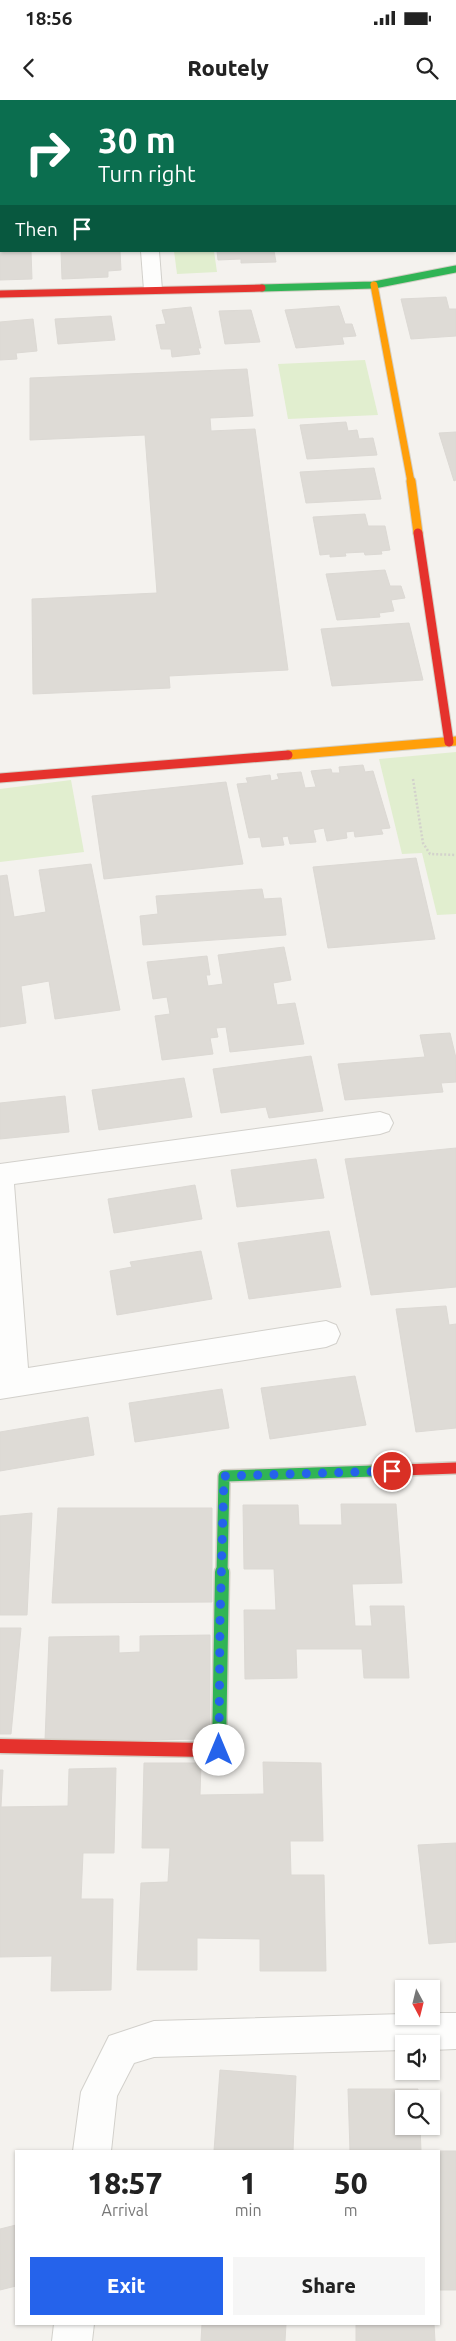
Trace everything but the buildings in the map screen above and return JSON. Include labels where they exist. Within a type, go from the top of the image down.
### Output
[{"type":"street","points":[[150,252],[153,290]]},
{"type":"street","points":[[0,294],[374,284],[456,269]]},
{"type":"street","points":[[0,778],[453,741],[410,477],[374,284]]},
{"type":"street","points":[[0,1174],[380,1123]]},
{"type":"street","points":[[0,1183],[8,1384],[326,1334]]},
{"type":"street","points":[[0,1746],[219,1750],[224,1476],[456,1468]]},
{"type":"street","points":[[92,2150],[98,2092],[122,2048],[154,2039],[456,2031]]},
{"type":"street","points":[[72,2341],[74,2325]]},
{"type":"path","points":[[412,775],[423,843],[430,854],[456,855]]},
{"type":"green space","points":[[174,252],[214,252],[217,272],[177,274]]},
{"type":"green space","points":[[365,360],[378,415],[288,419],[278,364]]},
{"type":"green space","points":[[456,752],[456,914],[437,915],[422,853],[402,854],[379,759]]},
{"type":"green space","points":[[71,780],[84,852],[0,862],[0,789]]},
{"type":"traffic: fast","points":[[262,288],[374,285],[456,269]]},
{"type":"traffic: fast","points":[[205,1750],[219,1750],[224,1476],[374,1471]]},
{"type":"traffic: slow","points":[[374,285],[410,477],[418,533]]},
{"type":"traffic: slow","points":[[288,755],[456,741]]},
{"type":"traffic: jam","points":[[0,294],[262,288]]},
{"type":"traffic: jam","points":[[418,533],[449,742]]},
{"type":"traffic: jam","points":[[0,778],[288,755]]},
{"type":"traffic: jam","points":[[374,1471],[456,1468]]},
{"type":"traffic: jam","points":[[0,1746],[205,1750]]},
{"type":"route","points":[[219,1750],[224,1476],[392,1471]]}]
